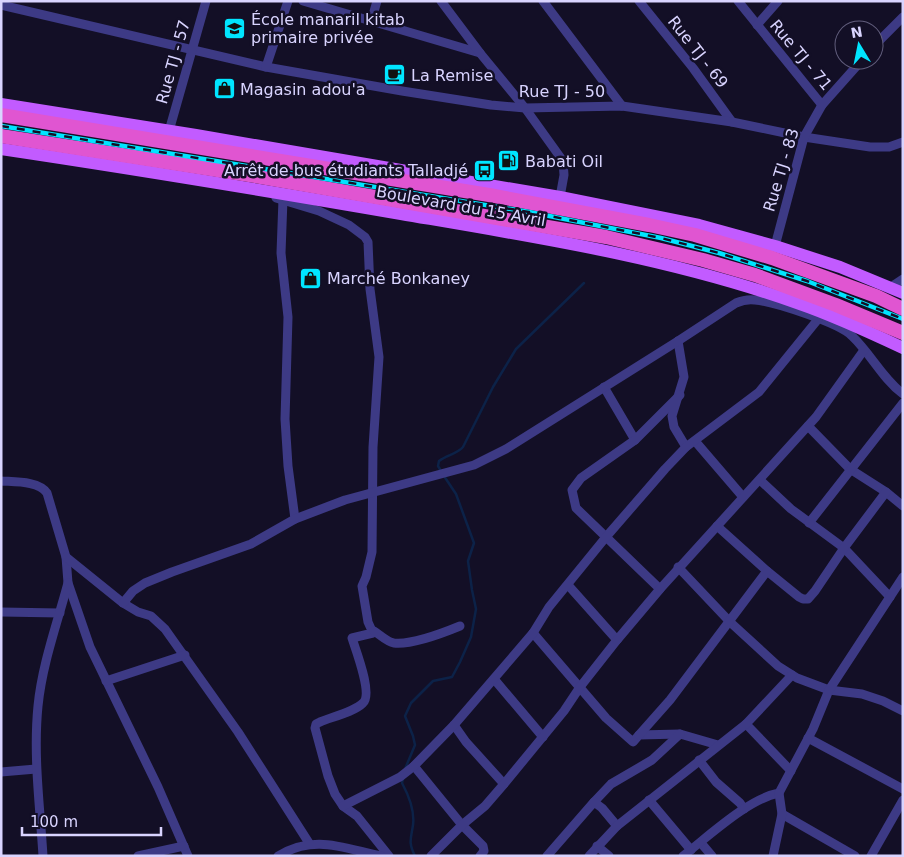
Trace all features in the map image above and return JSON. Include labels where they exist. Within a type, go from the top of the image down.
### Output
[{"type":"highway","name":"Boulevard du 15 Avril","points":[[1,115],[489,195],[649,225],[695,235],[772,258],[876,296],[903,308]]},
{"type":"highway","name":"Boulevard du 15 Avril","points":[[1,136],[243,174],[606,237],[703,260],[755,275],[836,305],[903,333]]},
{"type":"main road","name":"Boulevard du 15 Avril","points":[[1,104],[560,197],[699,225],[775,246],[840,268],[903,294]]},
{"type":"main road","name":"Boulevard du 15 Avril","points":[[1,149],[253,188],[551,239],[678,267],[801,304],[903,348]]},
{"type":"street","name":"Rue TJ - 57","points":[[169,131],[206,1]]},
{"type":"street","points":[[266,67],[288,1]]},
{"type":"street","points":[[303,1],[480,52]]},
{"type":"street","points":[[371,22],[378,1]]},
{"type":"street","points":[[441,1],[564,161],[564,175],[560,197]]},
{"type":"street","points":[[543,1],[622,106]]},
{"type":"street","name":"Rue TJ - 69","points":[[639,1],[693,68],[732,122]]},
{"type":"street","name":"Rue TJ - 71","points":[[738,1],[822,105]]},
{"type":"street","points":[[756,25],[778,1]]},
{"type":"street","name":"Rue TJ - 50","points":[[1,5],[266,67],[491,105],[525,108],[622,106],[732,122],[804,137],[870,147],[889,147],[903,142]]},
{"type":"street","points":[[884,36],[903,17]]},
{"type":"street","name":"Rue TJ - 83","points":[[775,246],[804,137],[822,105],[853,70]]},
{"type":"street","points":[[253,188],[261,193],[318,211],[349,225],[365,237],[368,242],[370,289],[380,357],[372,492],[372,552],[362,586],[368,622],[374,631],[393,643],[411,641],[446,632],[460,626]]},
{"type":"street","points":[[283,200],[281,253],[288,317],[285,419],[288,466],[295,519]]},
{"type":"street","points":[[891,288],[903,279]]},
{"type":"street","points":[[123,603],[133,591],[145,583],[251,544],[295,519],[345,500],[474,464],[506,449],[736,303],[744,300],[760,301],[819,318],[846,331],[891,384],[903,394]]},
{"type":"street","points":[[343,806],[393,781],[414,766],[454,726],[533,633],[549,607],[606,537],[686,447],[759,392],[819,318]]},
{"type":"street","points":[[678,341],[684,377],[672,416],[673,422],[686,447]]},
{"type":"street","points":[[431,856],[462,825],[485,806],[504,784],[678,567],[808,426],[864,350]]},
{"type":"street","points":[[604,387],[635,440]]},
{"type":"street","points":[[660,589],[576,508],[572,490],[581,478],[635,440],[680,395]]},
{"type":"street","points":[[809,523],[903,403]]},
{"type":"street","points":[[808,426],[850,469],[886,492],[903,506]]},
{"type":"street","points":[[695,441],[743,497]]},
{"type":"street","points":[[760,480],[809,523],[844,548],[890,597]]},
{"type":"street","points":[[1,481],[37,486],[44,488],[47,493],[66,557],[68,583],[90,647],[158,787],[188,856]]},
{"type":"street","points":[[717,526],[799,597],[808,599],[816,591],[844,548],[886,492]]},
{"type":"street","points":[[66,557],[123,603],[138,612],[152,616],[165,629],[238,732],[309,843]]},
{"type":"street","points":[[678,567],[730,622],[778,666],[792,675],[829,690],[862,694],[883,700],[903,711]]},
{"type":"street","points":[[533,633],[606,718],[633,742],[670,700],[767,571]]},
{"type":"street","points":[[773,856],[782,814],[779,793],[808,738],[829,690],[903,577]]},
{"type":"street","points":[[43,856],[36,769],[38,707],[43,676],[68,583]]},
{"type":"street","points":[[568,585],[618,640]]},
{"type":"street","points":[[1,612],[60,613]]},
{"type":"street","points":[[374,631],[374,633],[352,638],[367,686],[366,700],[357,707],[320,722],[315,726],[328,776],[335,794],[343,806],[357,816],[389,856]]},
{"type":"street","points":[[106,681],[185,655]]},
{"type":"street","points":[[589,856],[617,826],[746,724],[792,675]]},
{"type":"street","points":[[494,679],[543,737]]},
{"type":"street","points":[[746,724],[791,771]]},
{"type":"street","points":[[454,726],[504,784]]},
{"type":"street","points":[[639,735],[680,734],[718,745]]},
{"type":"street","points":[[547,856],[611,784],[646,764],[680,734]]},
{"type":"street","points":[[808,738],[903,789]]},
{"type":"street","points":[[699,760],[716,782],[740,803],[744,810]]},
{"type":"street","points":[[414,766],[462,825],[483,846],[484,851],[480,856]]},
{"type":"street","points":[[1,772],[36,769]]},
{"type":"street","points":[[649,800],[687,853],[744,810],[769,795],[779,793]]},
{"type":"street","points":[[871,856],[903,800]]},
{"type":"street","points":[[594,802],[602,808],[617,826]]},
{"type":"street","points":[[782,814],[855,856]]},
{"type":"street","points":[[278,856],[297,846],[309,843],[329,844],[381,856]]},
{"type":"street","points":[[700,843],[712,856]]},
{"type":"street","points":[[138,856],[184,846]]},
{"type":"street","points":[[597,846],[609,856]]},
{"type":"waterway","points":[[441,471],[438,466],[439,461],[463,447],[493,387],[516,349],[584,283]]},
{"type":"waterway","points":[[405,769],[415,745],[405,716],[411,703],[433,681],[452,677],[471,637],[476,609],[468,561],[474,543],[456,494],[444,476]]},
{"type":"waterway","points":[[403,779],[402,783],[409,798],[413,814],[411,844],[415,856]]},
{"type":"railway","points":[[1,126],[529,212],[661,238],[719,253],[807,281],[903,319]]},
{"type":"place","name":"École manaril kitab primaire privée","points":[[235,28]]},
{"type":"place","name":"La Remise","points":[[395,75]]},
{"type":"place","name":"Magasin adou'a","points":[[224,89]]},
{"type":"place","name":"Babati Oil","points":[[509,161]]},
{"type":"place","name":"Arrêt de bus étudiants Talladjé","points":[[484,170]]},
{"type":"place","name":"Marché Bonkaney","points":[[311,278]]}]
